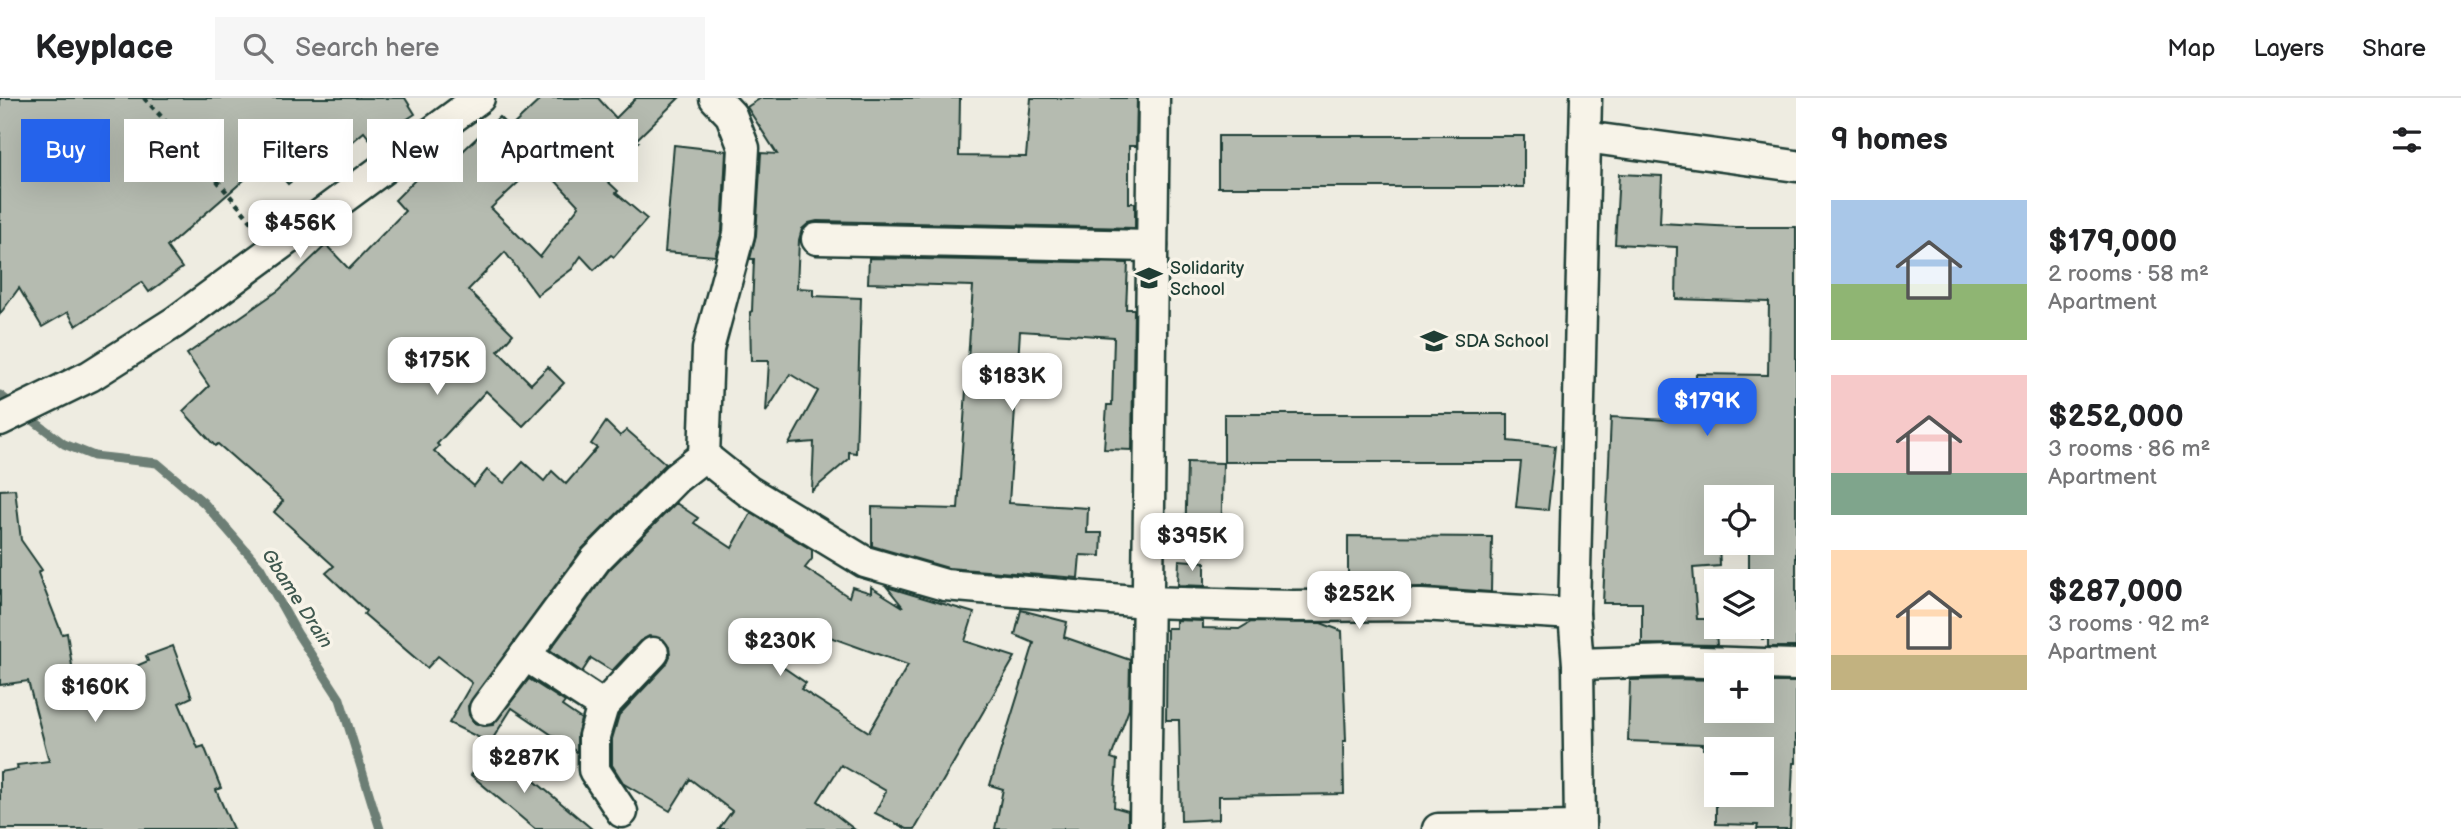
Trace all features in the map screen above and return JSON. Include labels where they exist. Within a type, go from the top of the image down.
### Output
[{"type":"street","points":[[0,420],[90,376],[175,322],[479,98]]},
{"type":"street","points":[[485,709],[596,559],[676,478],[704,456],[708,349],[739,234],[744,148],[731,114],[715,98]]},
{"type":"street","points":[[1145,829],[1154,98]]},
{"type":"street","points":[[1438,829],[1580,828],[1578,664],[1574,614],[1586,98]]},
{"type":"street","points":[[1585,136],[1796,166]]},
{"type":"street","points":[[817,239],[1152,246]]},
{"type":"street","points":[[704,456],[748,491],[865,562],[957,586],[1146,601],[1293,606],[1421,605],[1574,614]]},
{"type":"street","points":[[622,812],[594,770],[594,736],[603,706],[653,653]]},
{"type":"street","points":[[525,655],[603,706]]},
{"type":"street","points":[[1578,664],[1672,661],[1796,665]]},
{"type":"path","points":[[144,98],[251,221],[271,250]]},
{"type":"building","points":[[0,98],[405,98],[415,114],[407,119],[367,119],[367,136],[364,132],[353,141],[353,119],[238,119],[238,182],[242,182],[167,247],[182,268],[149,292],[142,282],[76,326],[68,312],[42,327],[19,288],[0,314]]},
{"type":"building","points":[[542,98],[598,98],[616,118],[636,98],[679,98],[638,138],[638,119],[520,119]]},
{"type":"building","points":[[761,98],[960,98],[959,156],[1026,157],[1031,98],[1137,98],[1136,146],[1129,146],[1129,203],[1135,203],[1135,228],[817,221],[802,229],[797,288],[813,289],[813,296],[861,298],[856,453],[849,452],[849,459],[812,491],[814,442],[789,444],[818,391],[790,374],[766,412],[769,361],[751,361],[750,312],[754,259],[750,259],[756,235],[761,153],[777,154],[747,107]]},
{"type":"building","points":[[1218,136],[1524,136],[1524,187],[1218,187]]},
{"type":"building","points":[[477,138],[477,182],[519,182],[491,208],[540,257],[579,206],[557,182],[608,182],[618,191],[616,193],[647,219],[614,257],[611,255],[594,270],[581,256],[572,269],[537,295],[505,252],[468,290],[513,334],[498,351],[531,384],[548,367],[564,383],[523,426],[486,391],[437,444],[439,446],[434,451],[474,486],[487,470],[504,483],[523,462],[544,481],[552,471],[566,484],[597,448],[591,444],[606,422],[620,436],[627,430],[666,464],[582,549],[468,706],[474,723],[493,725],[529,679],[565,702],[562,706],[581,719],[577,752],[512,708],[490,743],[449,723],[472,683],[438,656],[427,668],[364,614],[366,611],[326,573],[334,566],[274,512],[283,501],[218,444],[215,446],[183,411],[209,386],[187,354],[279,290],[326,245],[349,269],[405,211],[395,200],[413,182],[463,182],[463,151]]},
{"type":"building","points":[[674,145],[726,151],[722,231],[715,256],[665,252]]},
{"type":"building","points":[[1619,174],[1662,176],[1660,223],[1796,227],[1796,647],[1768,647],[1768,639],[1774,639],[1774,569],[1749,569],[1749,555],[1774,555],[1774,485],[1704,485],[1704,555],[1720,555],[1720,566],[1693,568],[1697,619],[1704,619],[1704,639],[1717,639],[1717,645],[1642,644],[1642,603],[1603,603],[1611,417],[1668,420],[1667,403],[1696,403],[1696,374],[1768,375],[1769,302],[1676,299],[1677,247],[1615,244]]},
{"type":"building","points":[[869,258],[1128,263],[1126,309],[1134,309],[1132,450],[1104,449],[1107,405],[1112,405],[1114,337],[1020,331],[1009,503],[1088,508],[1087,533],[1102,533],[1101,556],[1080,555],[1078,578],[948,568],[872,546],[872,507],[958,509],[973,286],[868,283]]},
{"type":"building","points":[[1224,414],[1508,414],[1508,441],[1555,446],[1548,510],[1516,507],[1521,462],[1224,462]]},
{"type":"building","points":[[1187,462],[1223,463],[1221,550],[1185,550]]},
{"type":"building","points":[[15,489],[21,540],[42,570],[38,573],[62,634],[67,633],[76,692],[148,661],[146,656],[173,646],[192,697],[179,703],[198,748],[204,746],[221,788],[216,790],[233,829],[0,829],[0,772],[18,769],[17,765],[49,761],[28,681],[0,685],[0,490]]},
{"type":"building","points":[[676,503],[698,518],[694,523],[732,548],[751,513],[812,550],[812,559],[805,568],[849,597],[852,587],[871,593],[871,587],[903,607],[887,587],[974,613],[965,641],[1015,657],[915,829],[907,829],[875,813],[886,791],[841,765],[818,801],[854,829],[719,829],[732,811],[690,779],[670,811],[624,784],[612,765],[612,739],[619,715],[666,665],[670,656],[669,647],[664,640],[649,636],[640,641],[612,671],[591,658],[582,672],[550,650],[609,570]],"holes":[[[805,628],[908,665],[869,732],[801,689],[806,683],[780,665]]]},
{"type":"building","points":[[1348,536],[1492,537],[1491,592],[1421,587],[1348,588]]},
{"type":"building","points":[[1179,560],[1205,562],[1205,586],[1178,585]]},
{"type":"building","points":[[1021,610],[1067,622],[1064,637],[1130,660],[1129,709],[1111,758],[1117,760],[1114,807],[1128,811],[1128,829],[995,829],[1003,789],[990,785],[1034,643],[1015,635]]},
{"type":"building","points":[[1176,620],[1203,621],[1203,628],[1239,629],[1251,622],[1321,623],[1342,631],[1346,741],[1343,741],[1344,794],[1219,796],[1219,819],[1181,821],[1179,720],[1166,720],[1167,628],[1176,628]]},
{"type":"building","points":[[1630,680],[1704,680],[1704,723],[1774,723],[1774,682],[1796,682],[1796,763],[1793,763],[1790,829],[1757,829],[1758,825],[1716,824],[1716,807],[1774,807],[1774,737],[1704,737],[1704,749],[1703,744],[1628,741]]},
{"type":"building","points":[[494,747],[592,829],[535,829],[471,775]]},
{"type":"waterway","name":"Gbame Drain","points":[[0,395],[64,444],[94,456],[157,463],[204,503],[260,567],[297,633],[340,699],[380,829]]},
{"type":"place","name":"Solidarity School","points":[[1149,278]]},
{"type":"place","name":"SDA School","points":[[1434,341]]}]
